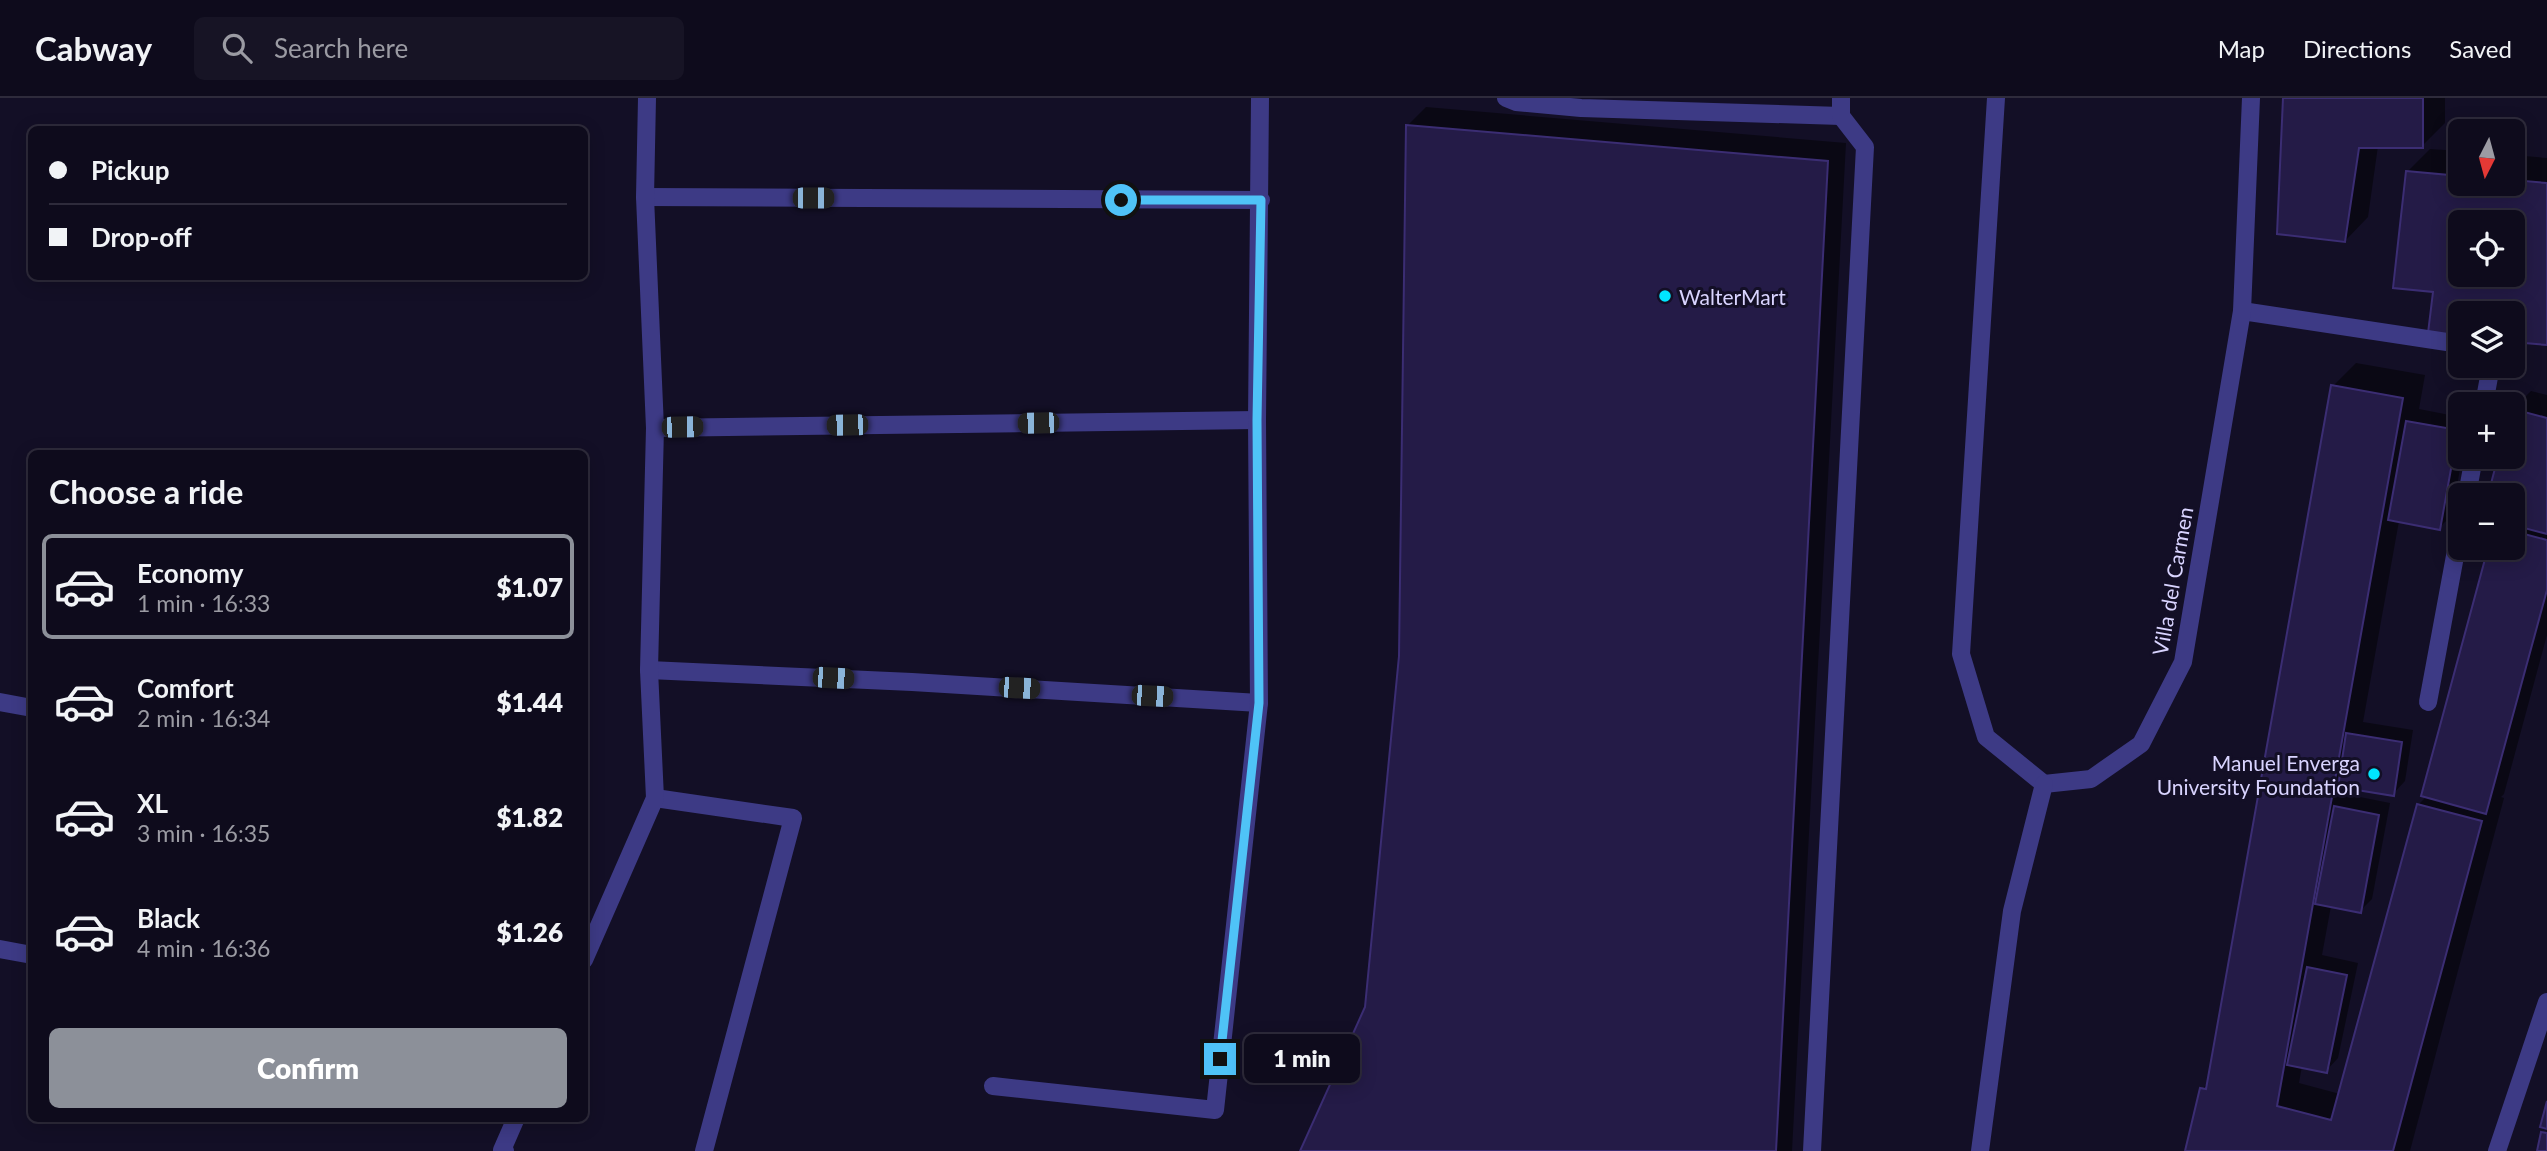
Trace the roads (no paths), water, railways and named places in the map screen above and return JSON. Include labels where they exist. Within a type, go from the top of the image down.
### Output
[{"type":"street","points":[[588,951],[654,798],[649,670],[655,428],[645,197],[647,98]]},
{"type":"street","points":[[993,1086],[1215,1110],[1259,703],[1257,420],[1260,98]]},
{"type":"street","points":[[1506,98],[1516,102],[1581,108],[1841,107],[1865,147],[1812,1151]]},
{"type":"street","points":[[1980,1151],[2012,911],[2044,784],[1986,737],[1961,654],[1996,98]]},
{"type":"street","name":"Villa del Carmen","points":[[2044,784],[2091,779],[2141,744],[2183,662],[2242,311],[2251,98]]},
{"type":"street","points":[[645,197],[1261,200]]},
{"type":"street","points":[[2242,311],[2448,342]]},
{"type":"street","points":[[655,428],[1257,420]]},
{"type":"street","points":[[2428,702],[2454,560]]},
{"type":"street","points":[[649,670],[1259,703]]},
{"type":"street","points":[[0,702],[28,708]]},
{"type":"street","points":[[654,798],[793,818],[704,1151]]},
{"type":"street","points":[[0,949],[28,954]]},
{"type":"street","points":[[2497,1151],[2547,1002]]},
{"type":"street","points":[[505,1151],[502,1150],[514,1122]]},
{"type":"place","name":"WalterMart","points":[[1665,296]]},
{"type":"place","name":"Manuel Enverga University Foundation","points":[[2374,774]]}]
